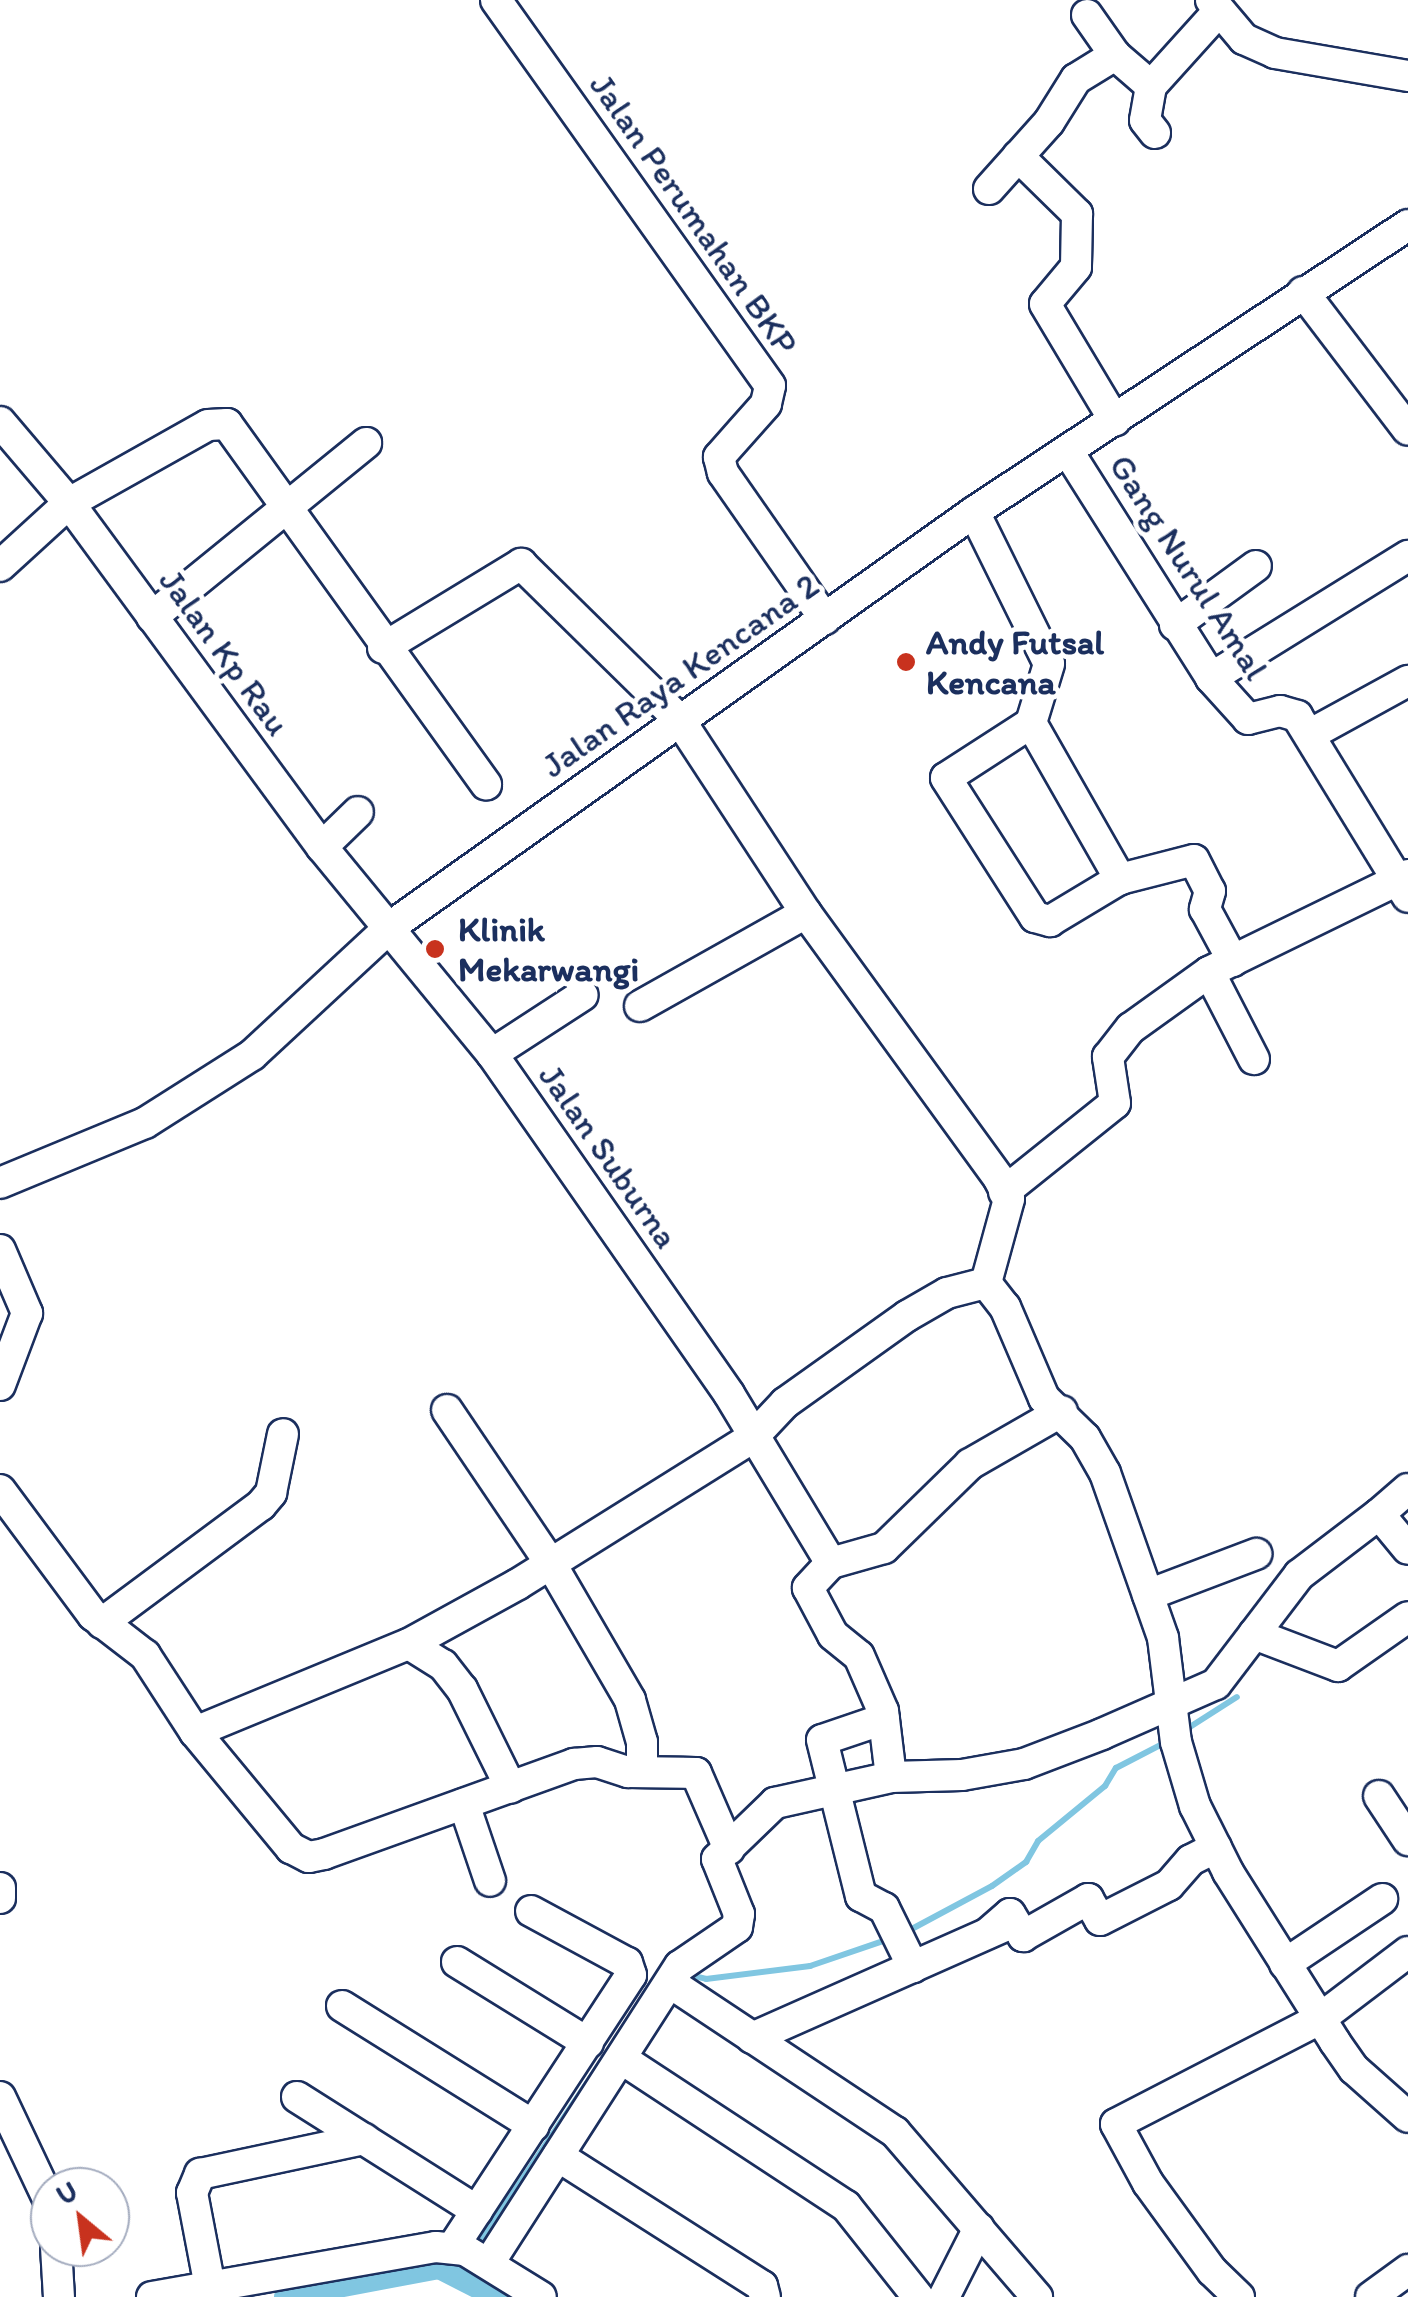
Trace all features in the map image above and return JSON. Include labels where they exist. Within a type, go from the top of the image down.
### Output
[{"type":"street","name":"Jalan Perumahan BKP","points":[[496,0],[770,386],[766,404],[719,458],[723,473],[825,619]]},
{"type":"street","points":[[1155,133],[1144,120],[1151,86],[1214,7],[1244,40],[1295,60],[1408,76]]},
{"type":"street","points":[[1088,15],[1115,56],[1151,86]]},
{"type":"street","points":[[990,189],[1076,78],[1115,56]]},
{"type":"street","points":[[1018,156],[1077,214],[1076,267],[1044,304],[1115,421]]},
{"type":"street","name":"Jalan Raya Kencana 2","points":[[0,1183],[145,1123],[222,1076],[252,1055],[390,926],[974,512],[1408,225]]},
{"type":"street","points":[[1303,292],[1408,430]]},
{"type":"street","name":"Jalan Kp Rau","points":[[0,422],[69,504],[322,848],[390,926]]},
{"type":"street","points":[[0,566],[69,504],[208,425],[227,424],[281,508],[486,785]]},
{"type":"street","points":[[152,617],[281,508],[366,443]]},
{"type":"street","name":"Gang Nurul Amal","points":[[1069,452],[1210,678],[1248,719],[1290,713],[1310,734]]},
{"type":"street","points":[[974,512],[1049,664],[1031,724],[950,770],[949,789],[1042,922],[1120,879],[1194,860],[1210,891],[1206,910],[1254,1059]]},
{"type":"street","points":[[1210,678],[1408,556]]},
{"type":"street","points":[[383,648],[521,564],[679,720],[806,913],[1008,1198],[986,1283]]},
{"type":"street","points":[[1175,625],[1256,566]]},
{"type":"street","points":[[1004,1192],[1115,1103],[1106,1066],[1120,1038],[1221,966],[1404,884],[1310,734],[1408,682]]},
{"type":"street","points":[[1031,724],[1120,879]]},
{"type":"street","points":[[322,848],[358,812]]},
{"type":"street","points":[[640,1006],[806,913]]},
{"type":"street","name":"Jalan Suburna","points":[[390,926],[492,1054],[753,1437],[831,1563]]},
{"type":"street","points":[[492,1054],[583,995]]},
{"type":"street","points":[[0,1250],[27,1313],[0,1385]]},
{"type":"street","points":[[195,1732],[409,1644],[551,1564],[753,1437],[785,1404],[907,1316],[948,1294],[986,1283]]},
{"type":"street","points":[[986,1283],[1004,1307],[1036,1384],[1062,1411],[1105,1472],[1170,1670],[1174,1726],[1195,1806],[1286,1964],[1354,2069],[1408,2117]]},
{"type":"street","points":[[447,1410],[551,1564],[630,1700],[642,1742],[642,1772]]},
{"type":"street","points":[[891,1777],[884,1719],[859,1656],[833,1634],[808,1588],[831,1563],[884,1548],[970,1464],[1062,1411]]},
{"type":"street","points":[[102,1623],[260,1506],[271,1492],[283,1434]]},
{"type":"street","points":[[489,2263],[676,1976],[740,1921],[717,1859],[775,1803],[891,1777],[962,1775],[1024,1764],[1174,1726],[1216,1684],[1299,1576],[1408,1489]]},
{"type":"street","points":[[0,1490],[102,1623],[145,1654],[195,1732],[290,1848],[309,1857],[574,1764],[642,1772],[696,1772],[729,1849]]},
{"type":"street","points":[[1380,1514],[1408,1549]]},
{"type":"street","points":[[1148,1594],[1256,1554]]},
{"type":"street","points":[[1254,1634],[1338,1666],[1408,1618]]},
{"type":"street","points":[[409,1644],[442,1665],[462,1689],[511,1788]]},
{"type":"street","points":[[884,1719],[822,1740],[861,1896],[884,1908],[903,1948]]},
{"type":"street","points":[[1379,1796],[1408,1840]]},
{"type":"street","points":[[464,1804],[490,1881]]},
{"type":"street","points":[[752,2038],[903,1948],[998,1929],[1010,1914],[1023,1936],[1088,1899],[1100,1920],[1168,1885],[1191,1860],[1216,1846]]},
{"type":"street","points":[[0,1888],[0,1898]]},
{"type":"street","points":[[1286,1964],[1382,1899]]},
{"type":"street","points":[[453,2247],[588,2043],[631,1968],[531,1911]]},
{"type":"street","points":[[1240,2297],[1212,2271],[1148,2183],[1116,2124],[1321,2018],[1408,1952]]},
{"type":"street","points":[[457,1962],[588,2043]]},
{"type":"street","points":[[676,1976],[752,2038],[895,2132],[1037,2297]]},
{"type":"street","points":[[342,2006],[534,2126]]},
{"type":"street","points":[[622,2059],[846,2206],[918,2297]]},
{"type":"street","points":[[0,2096],[32,2167]]},
{"type":"street","points":[[297,2098],[477,2210]]},
{"type":"street","points":[[210,2287],[192,2193],[200,2174],[364,2139]]},
{"type":"street","points":[[0,2141],[27,2156]]},
{"type":"street","points":[[558,2156],[766,2293]]},
{"type":"street","points":[[944,2297],[979,2228]]},
{"type":"street","points":[[152,2297],[453,2247],[489,2263],[540,2297]]},
{"type":"street","points":[[57,2267],[59,2297]]},
{"type":"street","points":[[1371,2297],[1408,2270]]},
{"type":"waterway","points":[[1182,1732],[1237,1697]]},
{"type":"waterway","points":[[908,1931],[992,1886],[1026,1862],[1038,1841],[1105,1786],[1116,1768],[1168,1741]]},
{"type":"waterway","points":[[685,1974],[706,1979],[810,1966],[892,1938]]},
{"type":"waterway","points":[[478,2245],[660,1974]]},
{"type":"waterway","points":[[459,2276],[469,2260]]},
{"type":"waterway","points":[[285,2297],[439,2268],[496,2297]]},
{"type":"place","name":"Andy Futsal Kencana","points":[[906,662]]},
{"type":"place","name":"Klinik Mekarwangi","points":[[435,949]]}]
